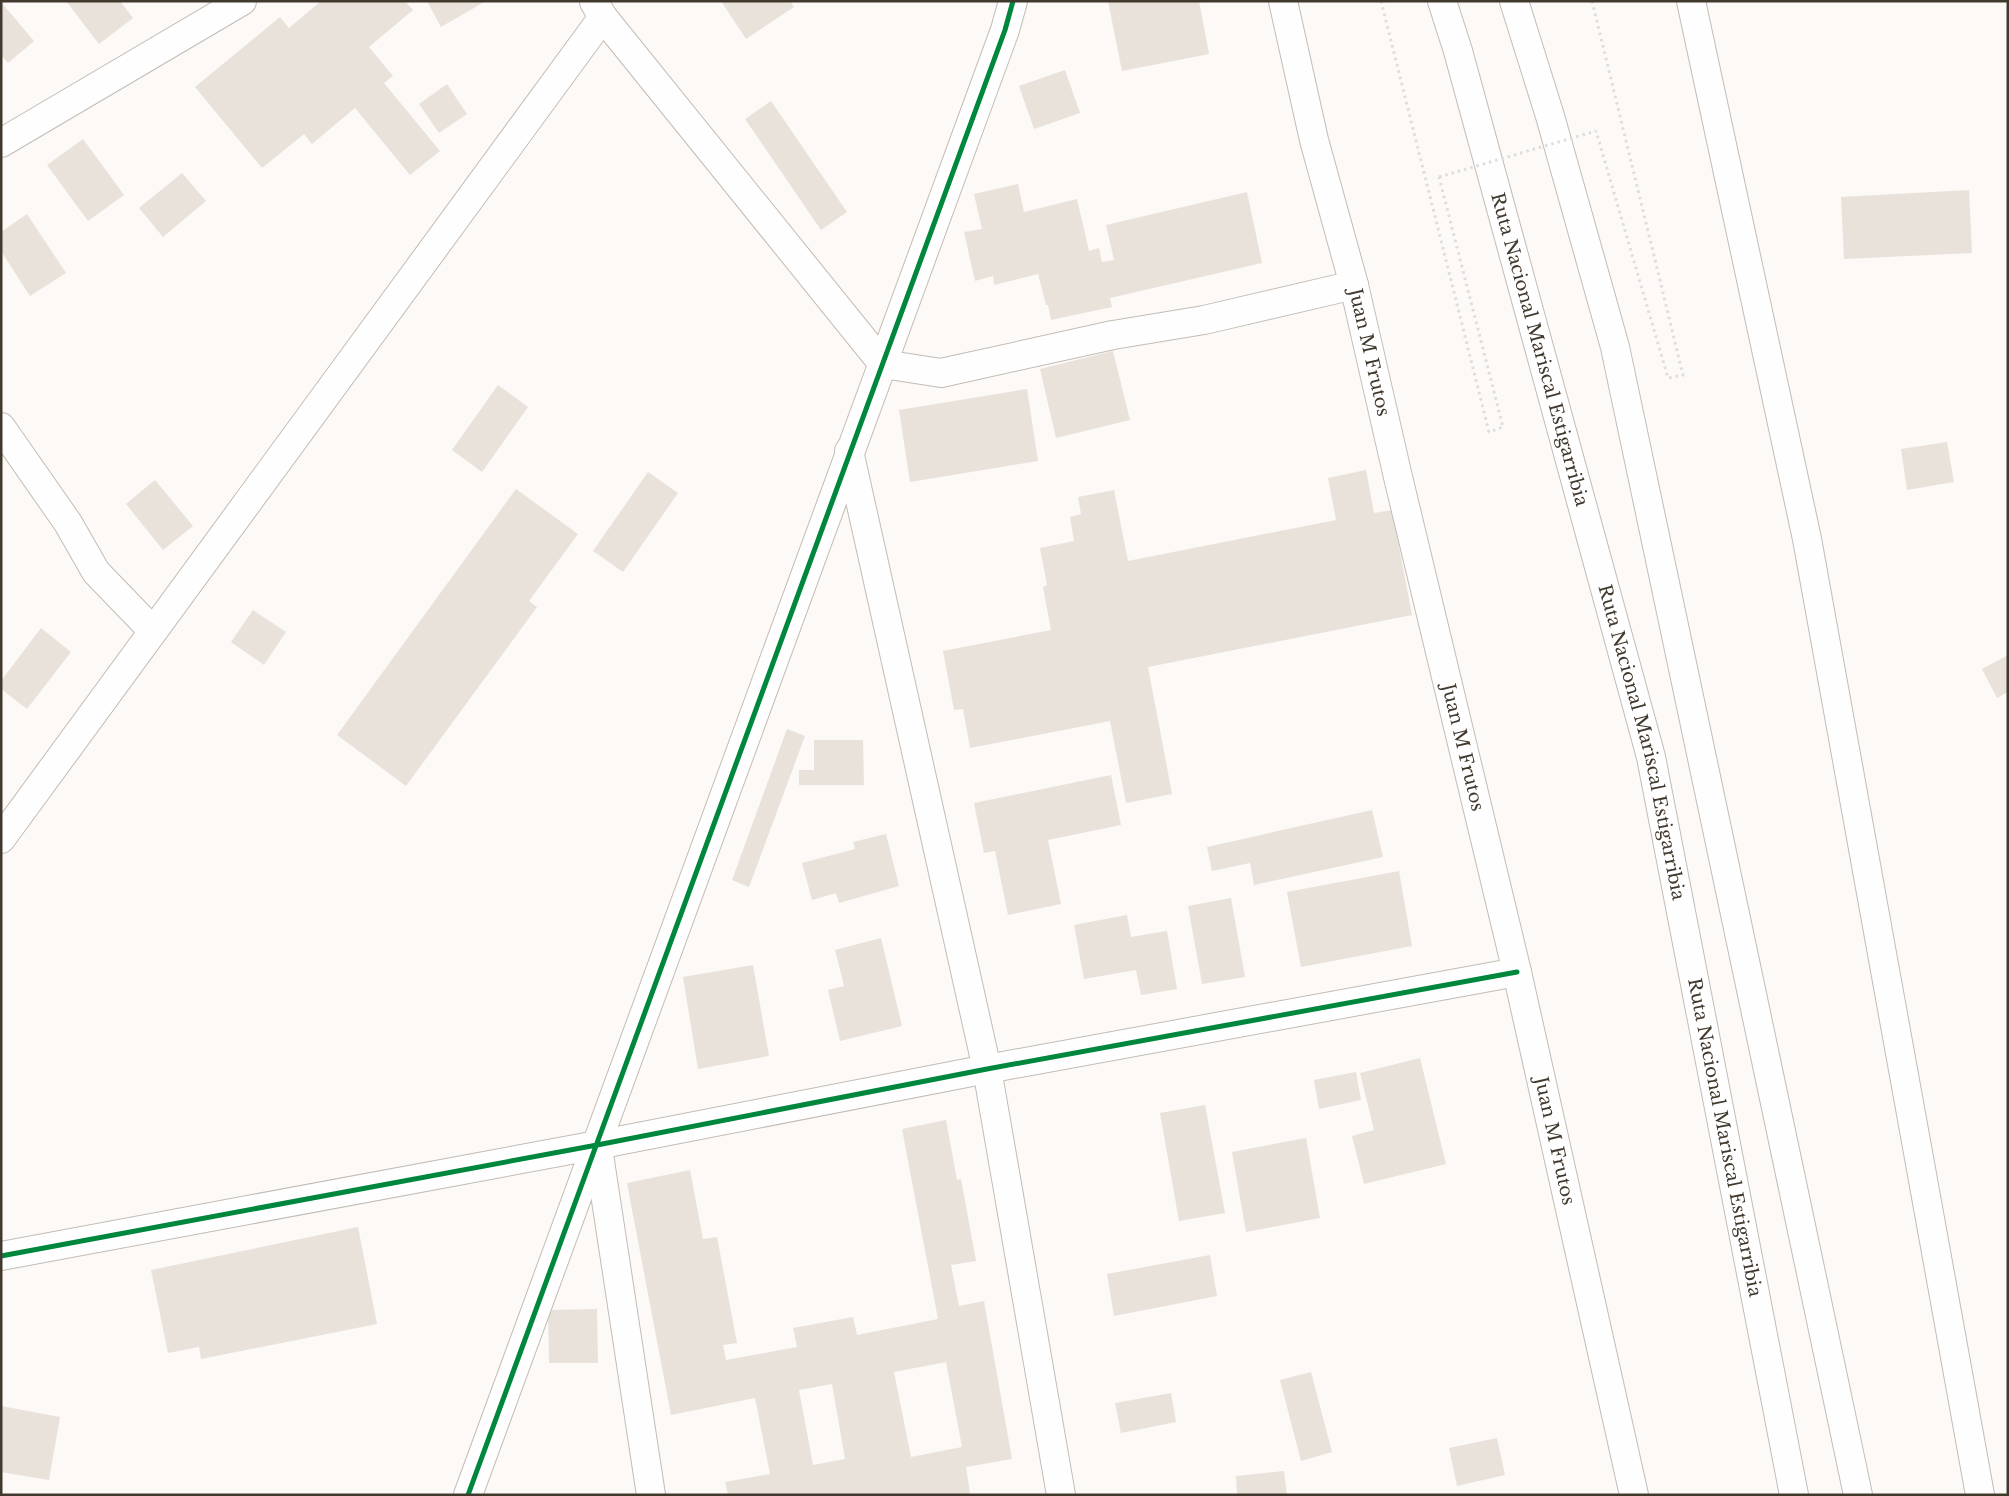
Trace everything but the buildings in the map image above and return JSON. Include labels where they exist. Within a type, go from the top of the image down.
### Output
[{"type":"main road","points":[[1,143],[242,1]]},
{"type":"main road","points":[[468,1495],[849,451],[883,364],[1005,30],[1013,1]]},
{"type":"main road","name":"Juan M Frutos","points":[[1283,1],[1314,140],[1354,285],[1516,972],[1634,1495]]},
{"type":"main road","name":"Ruta Nacional Mariscal Estigarribia","points":[[1442,1],[1458,51],[1651,757],[1794,1495]]},
{"type":"main road","points":[[1514,1],[1550,116],[1615,347],[1858,1495]]},
{"type":"main road","points":[[1691,1],[1806,539],[1980,1495]]},
{"type":"main road","points":[[1,839],[153,631],[598,9],[883,364],[941,373],[1113,335],[1204,320],[1354,285]]},
{"type":"main road","points":[[1,427],[68,523],[96,572],[153,631]]},
{"type":"main road","points":[[849,451],[987,1068],[1061,1495]]},
{"type":"main road","points":[[1,1256],[597,1144],[987,1068],[1516,972]]},
{"type":"main road","points":[[597,1144],[651,1495]]},
{"type":"path","points":[[1381,1],[1489,432],[1503,427],[1439,177],[1596,131],[1668,378],[1683,375],[1592,1]]},
{"type":"cycle path","points":[[468,1495],[1005,30],[1013,1]]},
{"type":"cycle path","points":[[1,1256],[597,1145],[987,1069],[1517,972]]}]
